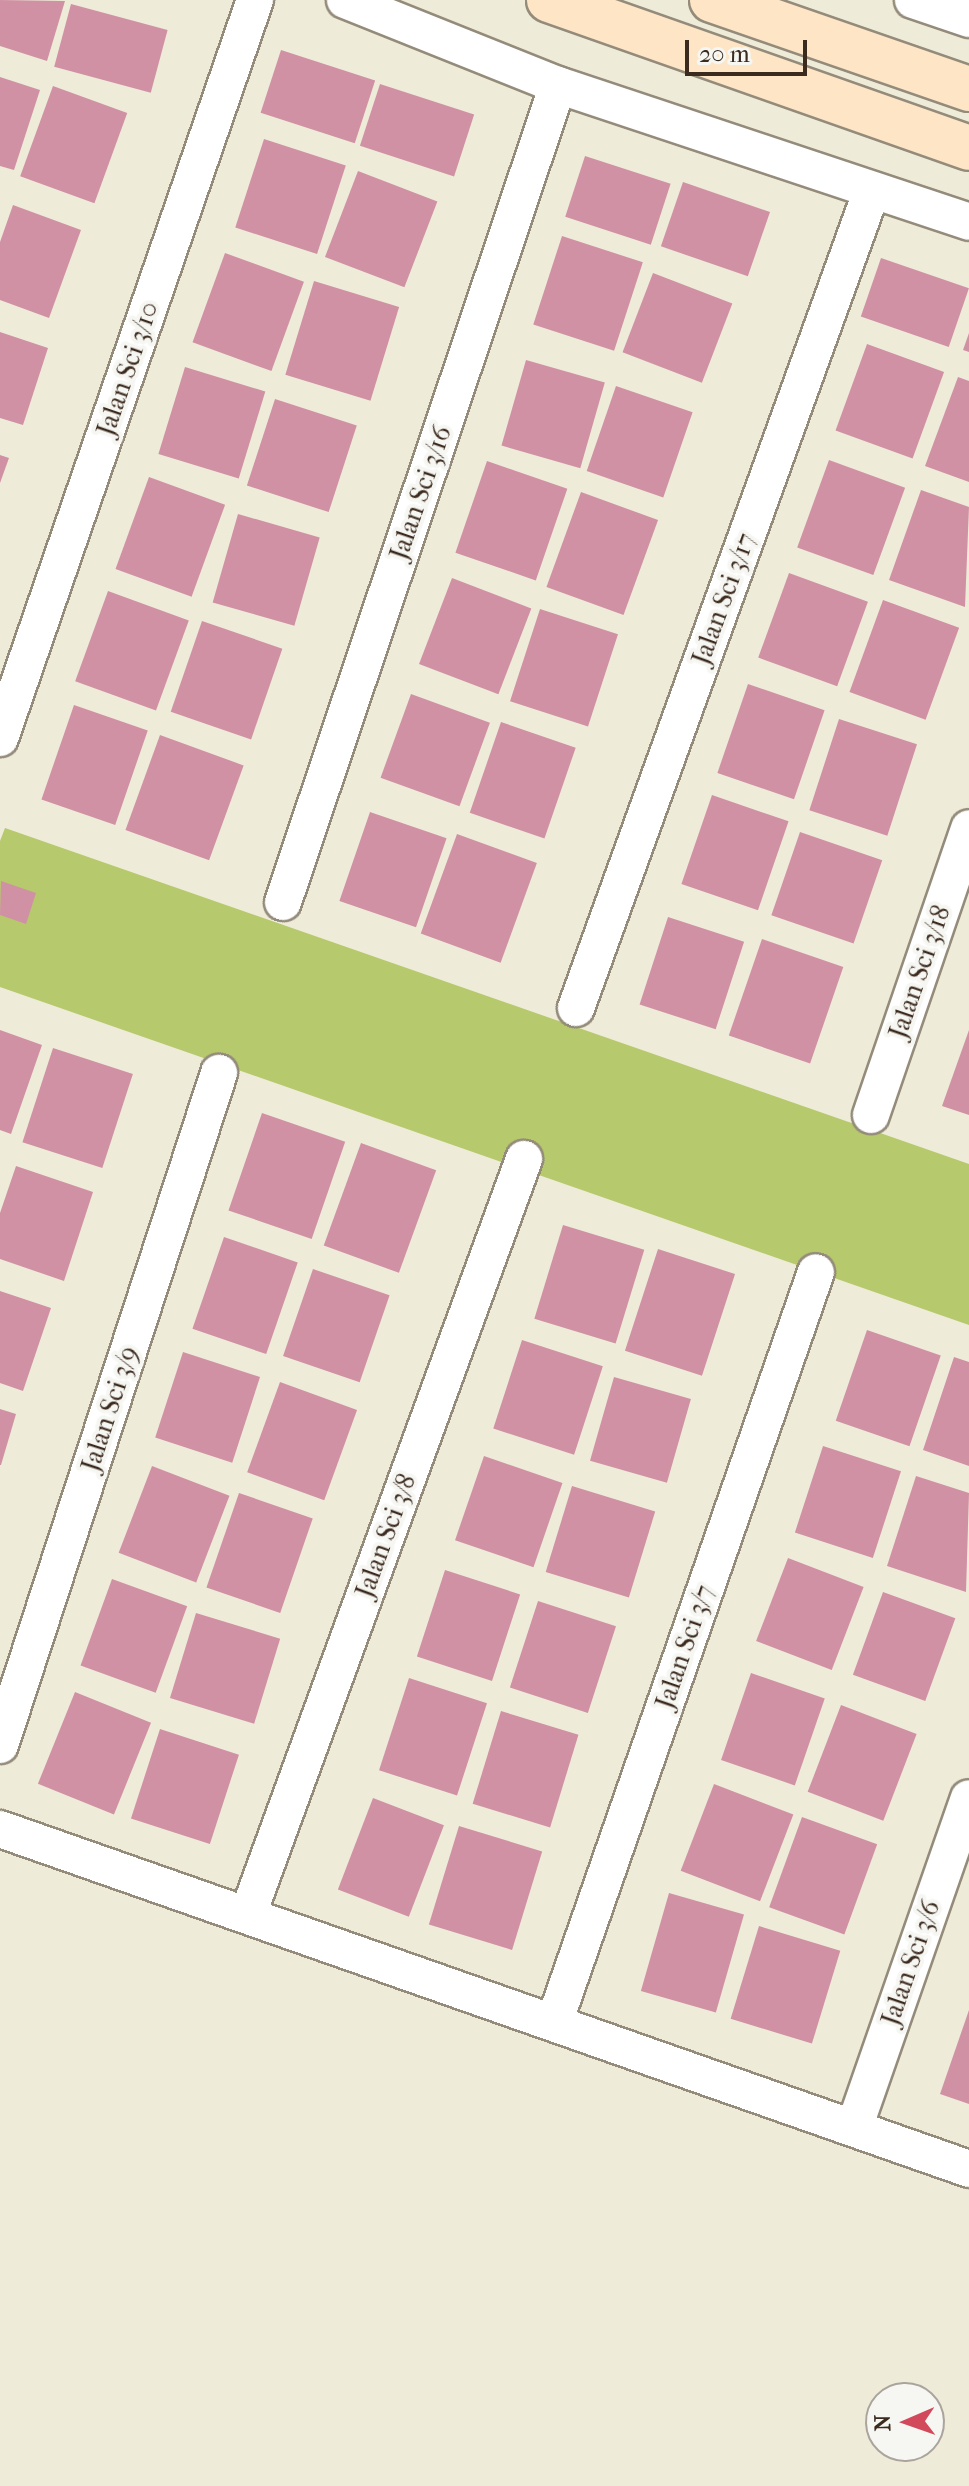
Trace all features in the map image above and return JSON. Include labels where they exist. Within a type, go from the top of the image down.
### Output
[{"type":"main road","points":[[549,0],[969,148]]},
{"type":"main road","points":[[712,0],[969,89]]},
{"type":"street","name":"Jalan Sci 3/10","points":[[0,738],[255,0]]},
{"type":"street","points":[[345,0],[558,85],[969,222]]},
{"type":"street","points":[[913,0],[969,19]]},
{"type":"street","name":"Jalan Sci 3/16","points":[[283,902],[558,85]]},
{"type":"street","name":"Jalan Sci 3/17","points":[[576,1008],[872,190]]},
{"type":"street","name":"Jalan Sci 3/18","points":[[871,1115],[969,828]]},
{"type":"street","name":"Jalan Sci 3/9","points":[[0,1745],[219,1073]]},
{"type":"street","name":"Jalan Sci 3/8","points":[[248,1914],[524,1159]]},
{"type":"street","name":"Jalan Sci 3/7","points":[[554,2023],[816,1272]]},
{"type":"street","name":"Jalan Sci 3/6","points":[[854,2128],[969,1798]]},
{"type":"street","points":[[0,1829],[969,2169]]},
{"type":"green space","points":[[5,828],[969,1164],[969,1325],[0,987],[0,841]]},
{"type":"building","points":[[0,0],[65,1],[47,61],[0,46]]},
{"type":"building","points":[[71,4],[168,30],[151,93],[54,67]]},
{"type":"building","points":[[281,50],[375,81],[355,143],[261,113]]},
{"type":"building","points":[[0,77],[40,90],[14,170],[0,166]]},
{"type":"building","points":[[380,84],[474,115],[454,176],[360,146]]},
{"type":"building","points":[[53,86],[127,113],[94,203],[20,176]]},
{"type":"building","points":[[264,139],[346,166],[317,254],[235,227]]},
{"type":"building","points":[[585,156],[671,184],[651,245],[565,217]]},
{"type":"building","points":[[358,171],[437,201],[404,287],[325,257]]},
{"type":"building","points":[[683,182],[770,212],[748,276],[661,246]]},
{"type":"building","points":[[13,205],[81,230],[49,318],[0,300],[0,242]]},
{"type":"building","points":[[562,236],[643,262],[614,351],[533,324]]},
{"type":"building","points":[[225,253],[304,282],[271,371],[193,342]]},
{"type":"building","points":[[881,258],[969,288],[949,347],[861,317]]},
{"type":"building","points":[[653,273],[732,303],[702,383],[623,352]]},
{"type":"building","points":[[314,281],[399,307],[370,401],[285,375]]},
{"type":"building","points":[[0,332],[48,348],[23,425],[0,418]]},
{"type":"building","points":[[969,333],[969,352],[963,350]]},
{"type":"building","points":[[867,344],[944,372],[913,458],[836,430]]},
{"type":"building","points":[[526,360],[605,383],[580,468],[501,446]]},
{"type":"building","points":[[185,367],[265,392],[239,479],[158,454]]},
{"type":"building","points":[[958,377],[969,381],[969,482],[925,466]]},
{"type":"building","points":[[616,386],[693,412],[663,497],[587,471]]},
{"type":"building","points":[[275,399],[357,426],[329,512],[247,486]]},
{"type":"building","points":[[0,455],[9,458],[0,483]]},
{"type":"building","points":[[829,460],[905,488],[873,575],[797,547]]},
{"type":"building","points":[[487,461],[567,489],[536,580],[455,553]]},
{"type":"building","points":[[149,477],[225,505],[192,597],[115,569]]},
{"type":"building","points":[[921,490],[969,507],[965,607],[889,580]]},
{"type":"building","points":[[581,492],[658,520],[624,615],[546,587]]},
{"type":"building","points":[[238,514],[320,537],[294,626],[213,602]]},
{"type":"building","points":[[789,573],[868,602],[837,686],[758,658]]},
{"type":"building","points":[[452,578],[531,608],[498,694],[419,664]]},
{"type":"building","points":[[108,591],[189,620],[156,711],[75,681]]},
{"type":"building","points":[[883,600],[959,628],[926,720],[849,692]]},
{"type":"building","points":[[540,609],[618,634],[588,727],[510,701]]},
{"type":"building","points":[[202,621],[282,649],[251,739],[171,712]]},
{"type":"building","points":[[748,684],[825,710],[794,799],[717,773]]},
{"type":"building","points":[[411,694],[490,723],[459,806],[381,778]]},
{"type":"building","points":[[74,705],[148,730],[115,825],[41,800]]},
{"type":"building","points":[[839,719],[917,744],[887,836],[809,810]]},
{"type":"building","points":[[501,722],[576,748],[544,838],[470,813]]},
{"type":"building","points":[[160,735],[244,765],[209,860],[125,830]]},
{"type":"building","points":[[712,795],[789,821],[758,910],[681,884]]},
{"type":"building","points":[[370,812],[447,838],[416,927],[339,901]]},
{"type":"building","points":[[800,832],[882,860],[854,944],[771,915]]},
{"type":"building","points":[[457,834],[537,863],[501,963],[421,934]]},
{"type":"building","points":[[1,881],[36,893],[26,924],[0,915]]},
{"type":"building","points":[[668,917],[744,942],[716,1029],[640,1004]]},
{"type":"building","points":[[762,939],[843,967],[810,1063],[729,1035]]},
{"type":"building","points":[[0,1030],[42,1045],[11,1134],[0,1130]]},
{"type":"building","points":[[969,1030],[969,1115],[942,1106]]},
{"type":"building","points":[[53,1048],[133,1074],[102,1168],[22,1142]]},
{"type":"building","points":[[262,1113],[345,1142],[312,1239],[228,1210]]},
{"type":"building","points":[[361,1143],[436,1170],[399,1273],[324,1245]]},
{"type":"building","points":[[16,1166],[93,1192],[64,1281],[0,1259],[0,1213]]},
{"type":"building","points":[[563,1225],[644,1250],[616,1344],[534,1319]]},
{"type":"building","points":[[224,1237],[298,1262],[266,1354],[192,1329]]},
{"type":"building","points":[[658,1249],[735,1274],[702,1376],[625,1351]]},
{"type":"building","points":[[313,1269],[390,1295],[360,1382],[283,1356]]},
{"type":"building","points":[[0,1291],[51,1308],[23,1391],[0,1383]]},
{"type":"building","points":[[867,1330],[941,1355],[909,1446],[836,1421]]},
{"type":"building","points":[[522,1340],[603,1366],[574,1455],[493,1428]]},
{"type":"building","points":[[183,1352],[260,1377],[232,1463],[155,1438]]},
{"type":"building","points":[[954,1357],[969,1362],[969,1466],[923,1450]]},
{"type":"building","points":[[614,1377],[691,1399],[667,1483],[590,1461]]},
{"type":"building","points":[[280,1382],[357,1410],[324,1500],[247,1472]]},
{"type":"building","points":[[0,1409],[16,1414],[1,1465],[0,1465]]},
{"type":"building","points":[[823,1446],[901,1471],[873,1558],[795,1533]]},
{"type":"building","points":[[484,1456],[562,1483],[534,1567],[455,1540]]},
{"type":"building","points":[[152,1466],[229,1496],[196,1583],[119,1553]]},
{"type":"building","points":[[916,1476],[969,1493],[966,1592],[887,1566]]},
{"type":"building","points":[[572,1486],[655,1511],[629,1598],[546,1572]]},
{"type":"building","points":[[239,1493],[313,1518],[280,1613],[206,1588]]},
{"type":"building","points":[[788,1558],[864,1587],[832,1670],[756,1641]]},
{"type":"building","points":[[445,1570],[520,1594],[492,1681],[417,1657]]},
{"type":"building","points":[[112,1579],[187,1606],[156,1693],[81,1665]]},
{"type":"building","points":[[883,1592],[955,1618],[925,1701],[853,1675]]},
{"type":"building","points":[[538,1601],[616,1626],[588,1713],[510,1688]]},
{"type":"building","points":[[196,1613],[280,1639],[254,1724],[170,1698]]},
{"type":"building","points":[[751,1673],[825,1698],[795,1785],[721,1760]]},
{"type":"building","points":[[409,1678],[487,1703],[457,1796],[379,1770]]},
{"type":"building","points":[[75,1692],[151,1723],[114,1815],[38,1784]]},
{"type":"building","points":[[841,1705],[917,1734],[883,1821],[808,1792]]},
{"type":"building","points":[[501,1711],[578,1735],[550,1827],[473,1804]]},
{"type":"building","points":[[160,1729],[239,1755],[210,1844],[131,1818]]},
{"type":"building","points":[[714,1784],[793,1814],[760,1901],[681,1871]]},
{"type":"building","points":[[373,1798],[444,1825],[409,1917],[338,1889]]},
{"type":"building","points":[[802,1817],[877,1844],[844,1935],[769,1907]]},
{"type":"building","points":[[459,1826],[542,1851],[512,1950],[429,1924]]},
{"type":"building","points":[[669,1893],[744,1914],[716,2013],[641,1991]]},
{"type":"building","points":[[759,1926],[840,1951],[812,2044],[731,2019]]},
{"type":"building","points":[[969,2010],[969,2104],[940,2094]]}]
